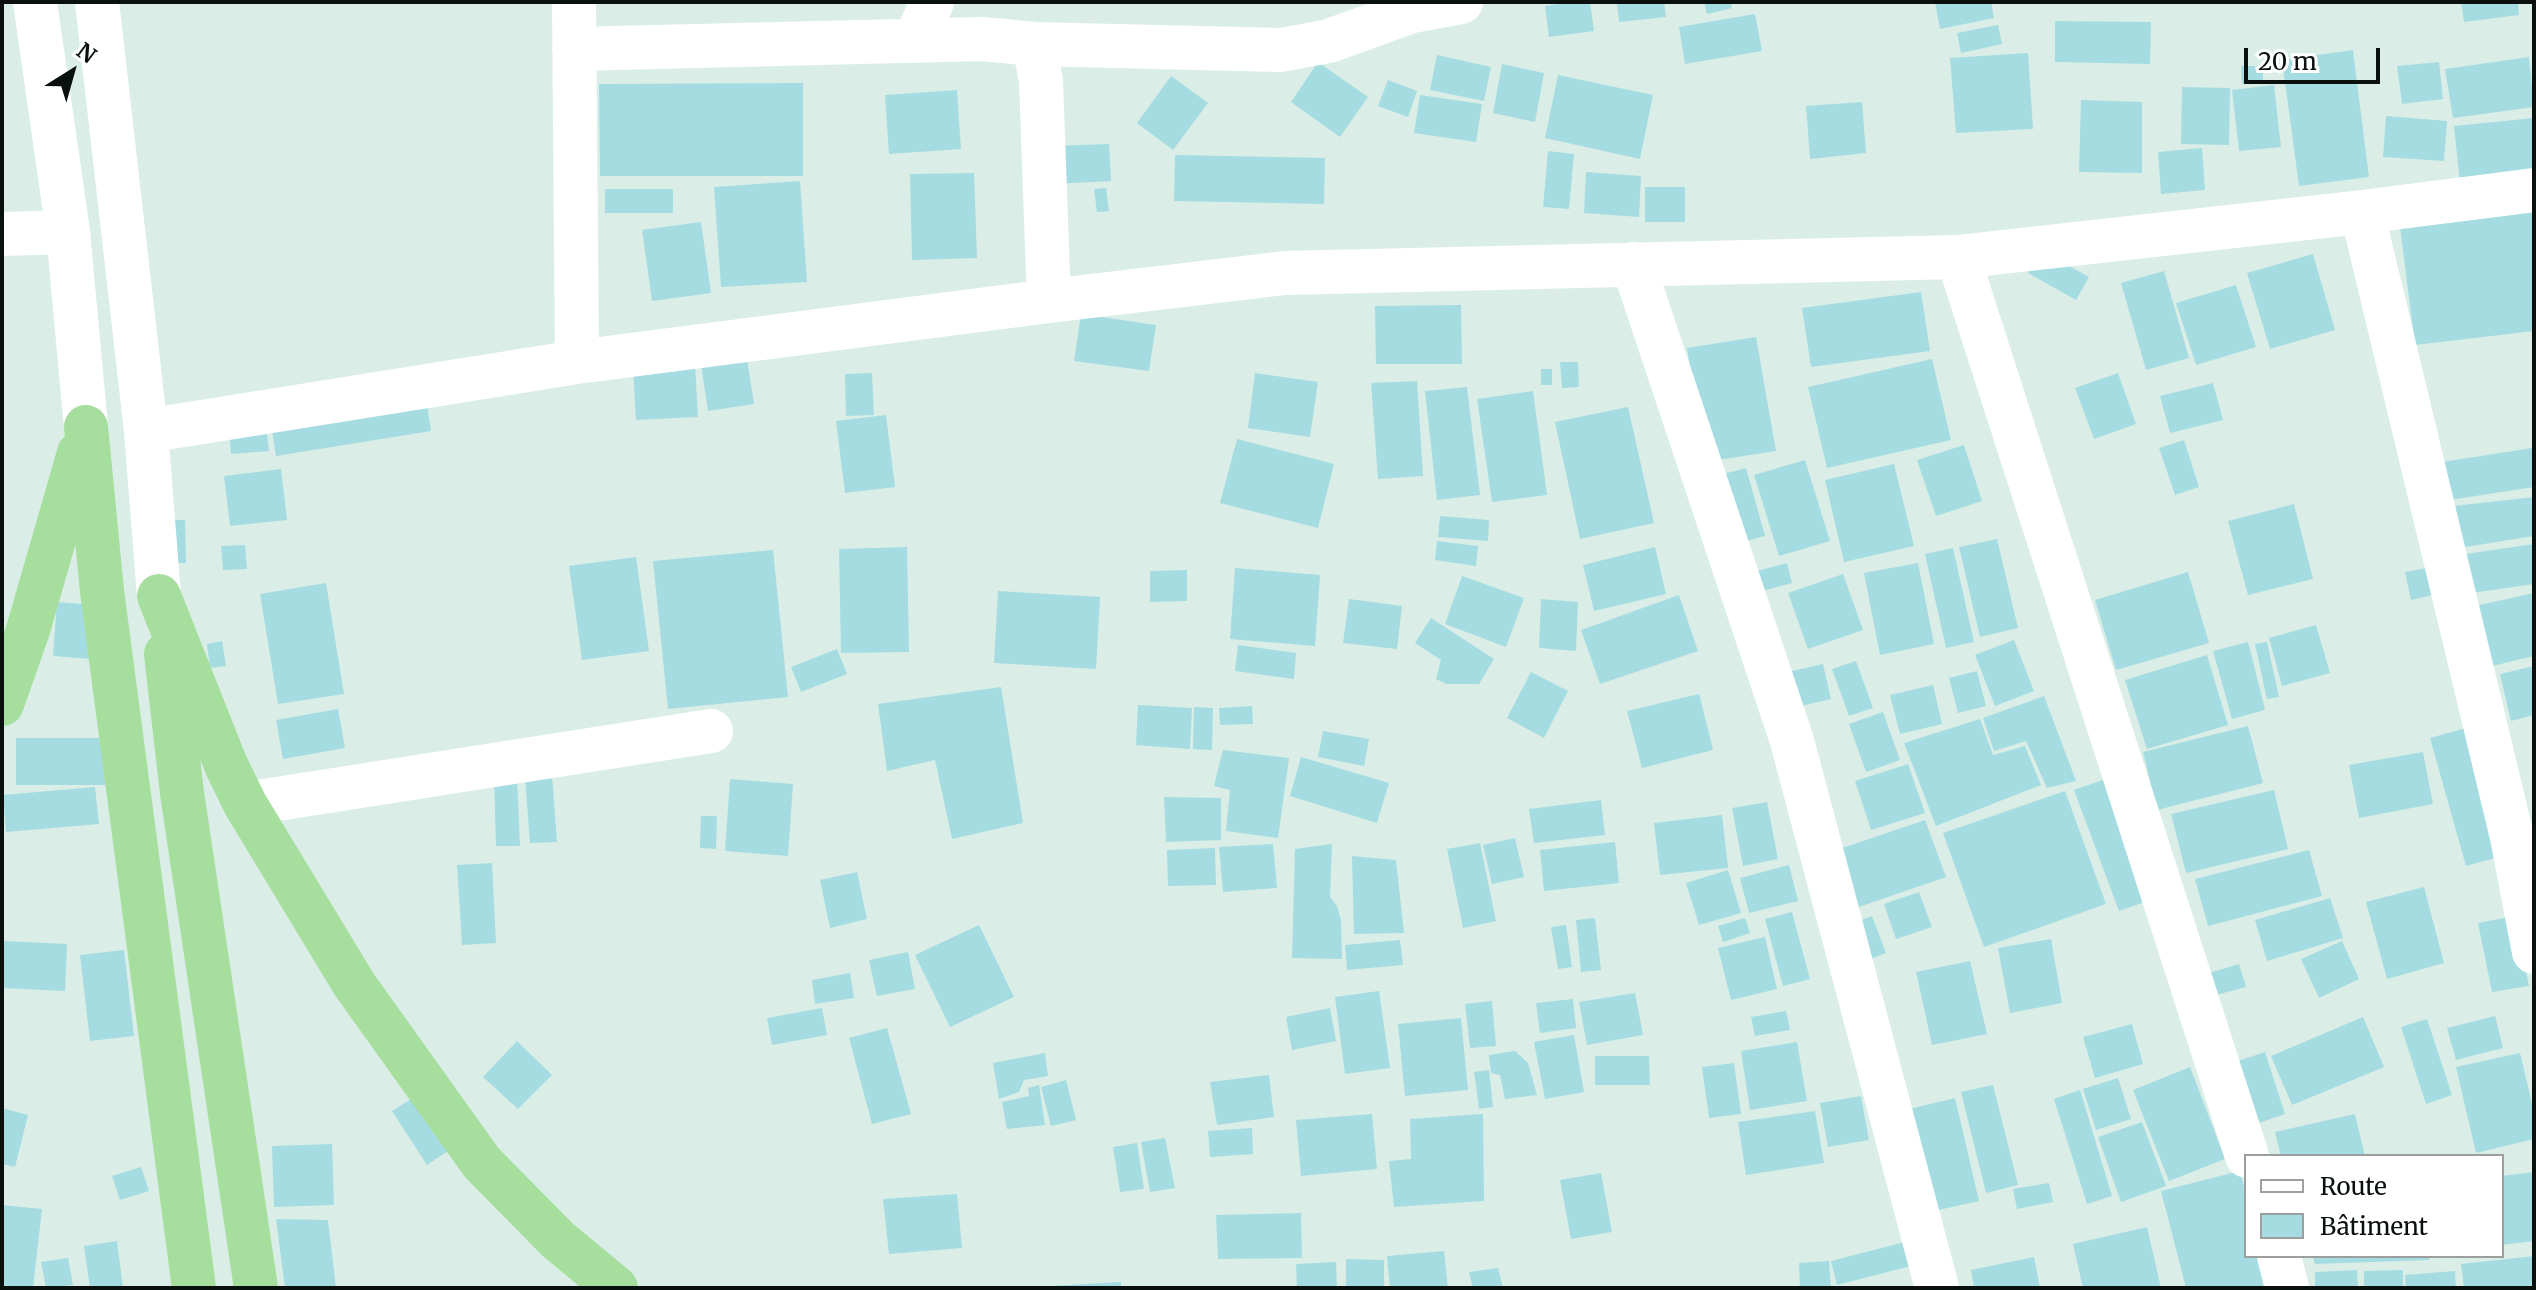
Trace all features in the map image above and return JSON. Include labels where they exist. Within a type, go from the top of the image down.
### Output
[{"type":"highway","points":[[2,704],[28,630],[86,427]]},
{"type":"highway","points":[[86,427],[102,591],[194,1288]]},
{"type":"highway","points":[[159,596],[226,765],[245,804],[354,984],[482,1163],[558,1240],[616,1288]]},
{"type":"highway","points":[[159,596],[182,793],[256,1288]]},
{"type":"street","points":[[35,2],[68,232],[86,427]]},
{"type":"street","points":[[97,2],[146,431],[159,596]]},
{"type":"street","points":[[574,2],[577,362]]},
{"type":"street","points":[[915,41],[932,2]]},
{"type":"street","points":[[574,49],[983,39],[1034,44],[1281,50],[1329,41],[1414,7],[1461,2]]},
{"type":"street","points":[[1034,44],[1041,81],[1049,301]]},
{"type":"street","points":[[146,431],[577,362],[1285,273],[1958,257],[2534,190]]},
{"type":"street","points":[[2362,212],[2512,837],[2534,952]]},
{"type":"street","points":[[2,234],[68,232]]},
{"type":"street","points":[[1958,257],[2246,1154]]},
{"type":"street","points":[[1633,264],[1792,741],[1937,1288]]},
{"type":"street","points":[[245,804],[711,731]]},
{"type":"street","points":[[2280,1258],[2287,1288]]},
{"type":"building","points":[[1590,2],[1594,31],[1549,37],[1545,6]]},
{"type":"building","points":[[1617,2],[1664,2],[1666,17],[1619,22]]},
{"type":"building","points":[[1704,2],[1730,2],[1732,8],[1707,14]]},
{"type":"building","points":[[1935,2],[1991,2],[1994,18],[1940,29]]},
{"type":"building","points":[[2461,2],[2518,2],[2519,15],[2464,22]]},
{"type":"building","points":[[1755,14],[1762,51],[1685,64],[1679,27]]},
{"type":"building","points":[[2055,21],[2151,22],[2150,64],[2055,62]]},
{"type":"building","points":[[1998,25],[2002,44],[1961,53],[1957,33]]},
{"type":"building","points":[[2353,50],[2369,177],[2299,186],[2282,60]]},
{"type":"building","points":[[2028,53],[2033,129],[1956,133],[1950,58]]},
{"type":"building","points":[[1437,55],[1491,67],[1484,101],[1430,90]]},
{"type":"building","points":[[2529,57],[2534,107],[2453,118],[2445,69]]},
{"type":"building","points":[[1318,62],[1368,97],[1340,137],[1291,102]]},
{"type":"building","points":[[2439,62],[2443,99],[2402,104],[2397,66]]},
{"type":"building","points":[[1502,64],[1544,73],[1535,122],[1493,113]]},
{"type":"building","points":[[2241,66],[2263,66],[2263,84],[2242,84]]},
{"type":"building","points":[[1558,75],[1653,95],[1640,159],[1545,138]]},
{"type":"building","points":[[1171,76],[1208,103],[1173,150],[1137,123]]},
{"type":"building","points":[[1388,80],[1417,91],[1408,117],[1378,106]]},
{"type":"building","points":[[803,83],[803,176],[600,176],[599,84]]},
{"type":"building","points":[[2274,85],[2281,147],[2239,151],[2232,90]]},
{"type":"building","points":[[2182,87],[2230,88],[2229,145],[2181,144]]},
{"type":"building","points":[[957,90],[961,149],[889,154],[885,95]]},
{"type":"building","points":[[1420,95],[1482,104],[1476,142],[1414,133]]},
{"type":"building","points":[[2081,100],[2142,102],[2142,173],[2079,172]]},
{"type":"building","points":[[1862,102],[1866,153],[1810,159],[1806,106]]},
{"type":"building","points":[[2386,116],[2447,121],[2444,161],[2383,157]]},
{"type":"building","points":[[2534,118],[2534,176],[2460,183],[2454,126]]},
{"type":"building","points":[[1109,144],[1111,181],[1052,184],[1050,146]]},
{"type":"building","points":[[2202,148],[2205,190],[2161,194],[2158,152]]},
{"type":"building","points":[[1548,151],[1574,154],[1569,209],[1543,207]]},
{"type":"building","points":[[1175,155],[1325,158],[1324,204],[1174,201]]},
{"type":"building","points":[[1586,172],[1641,176],[1639,217],[1584,213]]},
{"type":"building","points":[[974,173],[977,258],[912,260],[910,174]]},
{"type":"building","points":[[800,181],[807,282],[721,287],[714,187]]},
{"type":"building","points":[[1645,187],[1685,187],[1685,222],[1645,222]]},
{"type":"building","points":[[1106,188],[1109,211],[1097,212],[1094,189]]},
{"type":"building","points":[[605,189],[673,189],[673,213],[605,213]]},
{"type":"building","points":[[2534,203],[2534,331],[2415,345],[2399,219]]},
{"type":"building","points":[[701,222],[711,293],[652,301],[642,230]]},
{"type":"building","points":[[2040,250],[2089,277],[2076,300],[2028,273]]},
{"type":"building","points":[[2313,254],[2335,330],[2270,349],[2247,273]]},
{"type":"building","points":[[2164,271],[2189,358],[2146,370],[2121,283]]},
{"type":"building","points":[[2236,285],[2256,347],[2196,365],[2176,303]]},
{"type":"building","points":[[1921,292],[1930,351],[1811,367],[1802,308]]},
{"type":"building","points":[[1461,305],[1462,364],[1376,364],[1375,306]]},
{"type":"building","points":[[1081,314],[1156,325],[1149,371],[1074,361]]},
{"type":"building","points":[[1756,337],[1776,451],[1705,462],[1687,348]]},
{"type":"building","points":[[747,359],[754,404],[708,411],[701,365]]},
{"type":"building","points":[[1932,359],[1951,440],[1827,468],[1808,387]]},
{"type":"building","points":[[1560,362],[1578,362],[1579,387],[1562,388]]},
{"type":"building","points":[[695,364],[698,417],[636,420],[633,368]]},
{"type":"building","points":[[1541,369],[1552,369],[1552,385],[1541,385]]},
{"type":"building","points":[[872,373],[874,415],[846,416],[845,374]]},
{"type":"building","points":[[1255,373],[1318,382],[1310,437],[1248,428]]},
{"type":"building","points":[[2118,373],[2136,424],[2094,439],[2075,388]]},
{"type":"building","points":[[1417,381],[1423,476],[1378,479],[1371,383]]},
{"type":"building","points":[[2213,383],[2223,420],[2170,433],[2160,396]]},
{"type":"building","points":[[1467,387],[1480,495],[1437,500],[1425,391]]},
{"type":"building","points":[[1533,391],[1547,495],[1492,502],[1477,399]]},
{"type":"building","points":[[425,392],[431,431],[276,456],[270,417]]},
{"type":"building","points":[[1628,407],[1654,523],[1580,539],[1555,422]]},
{"type":"building","points":[[886,415],[895,487],[845,493],[836,421]]},
{"type":"building","points":[[265,417],[269,451],[231,454],[228,421]]},
{"type":"building","points":[[1237,439],[1334,464],[1318,528],[1220,503]]},
{"type":"building","points":[[2184,440],[2199,487],[2175,495],[2159,448]]},
{"type":"building","points":[[1964,445],[1982,501],[1936,516],[1917,460]]},
{"type":"building","points":[[2532,448],[2534,487],[2443,501],[2436,463]]},
{"type":"building","points":[[1805,460],[1830,541],[1779,556],[1754,475]]},
{"type":"building","points":[[1894,464],[1914,546],[1844,562],[1825,480]]},
{"type":"building","points":[[1746,468],[1765,536],[1735,544],[1716,476]]},
{"type":"building","points":[[281,469],[287,520],[230,526],[224,476]]},
{"type":"building","points":[[2534,497],[2534,536],[2459,548],[2454,506]]},
{"type":"building","points":[[2294,504],[2313,579],[2248,595],[2228,521]]},
{"type":"building","points":[[1440,516],[1489,520],[1488,541],[1438,537]]},
{"type":"building","points":[[167,520],[185,520],[186,563],[168,563]]},
{"type":"building","points":[[1997,539],[2018,628],[1980,637],[1959,547]]},
{"type":"building","points":[[1437,541],[1478,546],[1476,566],[1435,560]]},
{"type":"building","points":[[2534,544],[2534,584],[2465,594],[2459,555]]},
{"type":"building","points":[[245,545],[247,569],[223,570],[221,546]]},
{"type":"building","points":[[907,547],[909,652],[841,653],[839,549]]},
{"type":"building","points":[[1655,547],[1666,594],[1594,611],[1583,565]]},
{"type":"building","points":[[1953,548],[1974,642],[1946,648],[1925,554]]},
{"type":"building","points":[[773,550],[788,697],[668,709],[653,561]]},
{"type":"building","points":[[636,557],[649,651],[582,660],[569,566]]},
{"type":"building","points":[[1787,563],[1792,583],[1759,592],[1753,572]]},
{"type":"building","points":[[1918,563],[1934,644],[1880,655],[1864,573]]},
{"type":"building","points":[[1235,568],[1320,575],[1315,646],[1230,639]]},
{"type":"building","points":[[2427,568],[2433,595],[2411,600],[2405,572]]},
{"type":"building","points":[[1187,570],[1187,601],[1150,602],[1150,571]]},
{"type":"building","points":[[2188,572],[2209,643],[2116,670],[2095,600]]},
{"type":"building","points":[[1843,574],[1863,630],[1808,649],[1788,593]]},
{"type":"building","points":[[1462,576],[1524,598],[1506,647],[1445,624]]},
{"type":"building","points":[[326,583],[344,694],[278,704],[260,594]]},
{"type":"building","points":[[998,591],[1100,597],[1096,669],[994,663]]},
{"type":"building","points":[[2534,593],[2534,656],[2488,667],[2475,606]]},
{"type":"building","points":[[1679,595],[1698,651],[1600,684],[1581,630]]},
{"type":"building","points":[[1349,599],[1402,606],[1397,649],[1343,643]]},
{"type":"building","points":[[1541,599],[1578,602],[1576,651],[1539,648]]},
{"type":"building","points":[[57,602],[95,605],[91,659],[53,656]]},
{"type":"building","points":[[1431,618],[1494,659],[1479,684],[1446,684],[1436,679],[1441,660],[1415,643]]},
{"type":"building","points":[[2316,625],[2330,673],[2282,686],[2269,638]]},
{"type":"building","points":[[2014,640],[2034,691],[1995,706],[1975,655]]},
{"type":"building","points":[[222,641],[226,666],[210,668],[207,644]]},
{"type":"building","points":[[2248,642],[2265,710],[2232,719],[2213,651]]},
{"type":"building","points":[[2267,642],[2279,697],[2267,699],[2255,644]]},
{"type":"building","points":[[1238,645],[1296,653],[1294,679],[1235,671]]},
{"type":"building","points":[[837,649],[847,674],[801,692],[791,667]]},
{"type":"building","points":[[2207,655],[2228,725],[2147,749],[2125,680]]},
{"type":"building","points":[[1856,661],[1873,708],[1849,716],[1832,669]]},
{"type":"building","points":[[1823,664],[1831,699],[1771,713],[1762,678]]},
{"type":"building","points":[[2534,666],[2534,715],[2511,721],[2500,674]]},
{"type":"building","points":[[1977,671],[1986,706],[1958,713],[1949,678]]},
{"type":"building","points":[[1531,672],[1568,691],[1544,738],[1507,718]]},
{"type":"building","points":[[1933,685],[1942,724],[1900,734],[1890,695]]},
{"type":"building","points":[[1001,687],[1023,823],[952,839],[935,760],[887,771],[878,704]]},
{"type":"building","points":[[1699,694],[1713,750],[1642,768],[1627,711]]},
{"type":"building","points":[[2044,696],[2076,781],[2047,788],[2026,741],[1994,751],[1983,718]]},
{"type":"building","points":[[1138,705],[1192,708],[1190,749],[1136,745]]},
{"type":"building","points":[[1252,706],[1253,724],[1220,725],[1219,708]]},
{"type":"building","points":[[1194,707],[1213,708],[1212,750],[1193,749]]},
{"type":"building","points":[[338,709],[345,748],[283,759],[276,720]]},
{"type":"building","points":[[1883,712],[1900,760],[1866,772],[1849,724]]},
{"type":"building","points":[[1980,719],[1993,755],[2025,746],[2041,785],[1936,826],[1904,743]]},
{"type":"building","points":[[2248,726],[2263,783],[2157,810],[2143,752]]},
{"type":"building","points":[[2466,728],[2502,856],[2466,866],[2430,738]]},
{"type":"building","points":[[1323,731],[1369,739],[1364,766],[1318,757]]},
{"type":"building","points":[[16,738],[105,738],[105,785],[16,785]]},
{"type":"building","points":[[1223,750],[1289,758],[1278,838],[1226,831],[1230,790],[1214,786]]},
{"type":"building","points":[[2423,752],[2433,804],[2359,818],[2349,765]]},
{"type":"building","points":[[1301,757],[1389,783],[1377,823],[1290,796]]},
{"type":"building","points":[[1908,764],[1925,813],[1871,830],[1855,781]]},
{"type":"building","points":[[552,775],[557,842],[530,843],[525,777]]},
{"type":"building","points":[[2117,775],[2162,896],[2119,911],[2074,790]]},
{"type":"building","points":[[517,776],[520,846],[496,846],[494,777]]},
{"type":"building","points":[[730,779],[793,784],[788,856],[725,851]]},
{"type":"building","points":[[95,787],[99,824],[6,832],[3,795]]},
{"type":"building","points":[[2274,790],[2288,849],[2186,873],[2171,814]]},
{"type":"building","points":[[2065,791],[2106,904],[1984,947],[1943,833]]},
{"type":"building","points":[[1164,797],[1221,798],[1221,840],[1166,842]]},
{"type":"building","points":[[1601,800],[1605,835],[1534,843],[1529,809]]},
{"type":"building","points":[[1767,802],[1778,859],[1743,866],[1732,808]]},
{"type":"building","points":[[1722,815],[1728,868],[1660,875],[1654,823]]},
{"type":"building","points":[[701,816],[717,816],[716,849],[700,848]]},
{"type":"building","points":[[1925,820],[1946,877],[1827,918],[1807,860]]},
{"type":"building","points":[[1515,838],[1524,877],[1492,884],[1483,845]]},
{"type":"building","points":[[1615,842],[1619,883],[1544,891],[1540,850]]},
{"type":"building","points":[[1480,843],[1496,921],[1463,928],[1447,849]]},
{"type":"building","points":[[1273,844],[1277,888],[1223,892],[1219,847]]},
{"type":"building","points":[[1332,844],[1330,897],[1337,906],[1341,920],[1342,959],[1292,958],[1295,849]]},
{"type":"building","points":[[1215,848],[1216,885],[1168,886],[1167,850]]},
{"type":"building","points":[[2309,850],[2322,896],[2208,926],[2195,879]]},
{"type":"building","points":[[1352,856],[1396,860],[1404,933],[1354,934]]},
{"type":"building","points":[[492,863],[496,943],[462,945],[457,865]]},
{"type":"building","points":[[1789,865],[1798,901],[1749,913],[1740,878]]},
{"type":"building","points":[[1728,870],[1741,913],[1699,925],[1686,883]]},
{"type":"building","points":[[857,872],[867,919],[830,928],[820,880]]},
{"type":"building","points":[[2424,887],[2444,963],[2387,979],[2366,902]]},
{"type":"building","points":[[1919,892],[1932,927],[1896,939],[1884,904]]},
{"type":"building","points":[[2330,898],[2343,938],[2267,961],[2255,920]]},
{"type":"building","points":[[1792,912],[1810,979],[1783,986],[1765,919]]},
{"type":"building","points":[[1872,916],[1886,953],[1857,964],[1842,927]]},
{"type":"building","points":[[2515,916],[2529,986],[2492,992],[2478,923]]},
{"type":"building","points":[[1595,918],[1601,970],[1581,972],[1576,920]]},
{"type":"building","points":[[1745,918],[1750,933],[1723,942],[1718,926]]},
{"type":"building","points":[[979,925],[1014,997],[950,1027],[915,955]]},
{"type":"building","points":[[1566,925],[1572,967],[1558,969],[1551,927]]},
{"type":"building","points":[[1765,937],[1777,989],[1731,1000],[1718,948]]},
{"type":"building","points":[[2051,939],[2062,1003],[2010,1013],[1998,948]]},
{"type":"building","points":[[1400,940],[1403,965],[1347,970],[1345,945]]},
{"type":"building","points":[[2,941],[67,944],[65,991],[2,988]]},
{"type":"building","points":[[2342,941],[2359,979],[2319,998],[2301,959]]},
{"type":"building","points":[[124,950],[134,1036],[90,1041],[80,955]]},
{"type":"building","points":[[908,952],[915,989],[877,996],[869,960]]},
{"type":"building","points":[[1970,961],[1987,1034],[1932,1045],[1916,972]]},
{"type":"building","points":[[2239,964],[2246,987],[2205,998],[2199,976]]},
{"type":"building","points":[[850,973],[854,998],[815,1004],[812,980]]},
{"type":"building","points":[[1379,991],[1390,1068],[1345,1074],[1335,997]]},
{"type":"building","points":[[1635,993],[1643,1035],[1587,1045],[1579,1002]]},
{"type":"building","points":[[1573,999],[1576,1028],[1540,1033],[1536,1003]]},
{"type":"building","points":[[1492,1001],[1496,1046],[1470,1048],[1465,1004]]},
{"type":"building","points":[[822,1008],[827,1035],[772,1045],[767,1018]]},
{"type":"building","points":[[1330,1008],[1336,1041],[1292,1050],[1286,1017]]},
{"type":"building","points":[[1786,1011],[1790,1030],[1755,1036],[1751,1017]]},
{"type":"building","points":[[2495,1016],[2503,1048],[2456,1060],[2447,1028]]},
{"type":"building","points":[[2363,1017],[2384,1067],[2292,1105],[2271,1056]]},
{"type":"building","points":[[1461,1018],[1468,1090],[1405,1096],[1398,1024]]},
{"type":"building","points":[[2427,1019],[2452,1095],[2426,1104],[2401,1027]]},
{"type":"building","points":[[2132,1024],[2143,1064],[2095,1078],[2083,1037]]},
{"type":"building","points":[[887,1028],[911,1114],[872,1124],[849,1038]]},
{"type":"building","points":[[1574,1035],[1584,1092],[1545,1099],[1534,1042]]},
{"type":"building","points":[[517,1041],[552,1075],[518,1109],[483,1077]]},
{"type":"building","points":[[1797,1042],[1807,1101],[1750,1110],[1741,1051]]},
{"type":"building","points":[[1515,1051],[1528,1063],[1537,1095],[1505,1099],[1500,1075],[1491,1073],[1489,1055]]},
{"type":"building","points":[[2265,1052],[2285,1114],[2256,1124],[2235,1062]]},
{"type":"building","points":[[1045,1053],[1048,1076],[1024,1080],[1019,1092],[999,1099],[993,1063]]},
{"type":"building","points":[[2520,1053],[2534,1112],[2534,1139],[2476,1153],[2456,1067]]},
{"type":"building","points":[[1595,1056],[1649,1056],[1650,1085],[1595,1085]]},
{"type":"building","points":[[1734,1063],[1741,1114],[1709,1118],[1702,1067]]},
{"type":"building","points":[[2190,1067],[2225,1159],[2169,1181],[2133,1090]]},
{"type":"building","points":[[1489,1070],[1493,1107],[1479,1109],[1474,1072]]},
{"type":"building","points":[[1269,1075],[1274,1117],[1217,1125],[1210,1082]]},
{"type":"building","points":[[2118,1078],[2131,1119],[2096,1130],[2083,1089]]},
{"type":"building","points":[[1066,1080],[1076,1120],[1051,1126],[1041,1087]]},
{"type":"building","points":[[1039,1085],[1045,1125],[1007,1129],[1002,1102],[1029,1096],[1028,1088]]},
{"type":"building","points":[[1993,1085],[2018,1185],[1986,1193],[1961,1092]]},
{"type":"building","points":[[2080,1090],[2112,1196],[2087,1204],[2054,1099]]},
{"type":"building","points":[[416,1096],[451,1149],[427,1165],[392,1111]]},
{"type":"building","points":[[1861,1096],[1869,1140],[1828,1147],[1820,1103]]},
{"type":"building","points":[[1955,1098],[1979,1201],[1925,1213],[1901,1111]]},
{"type":"building","points":[[2,1108],[28,1115],[15,1167],[2,1164]]},
{"type":"building","points":[[1815,1111],[1824,1163],[1746,1175],[1738,1122]]},
{"type":"building","points":[[1372,1114],[1377,1169],[1301,1176],[1296,1120]]},
{"type":"building","points":[[1483,1114],[1484,1201],[1394,1207],[1389,1161],[1411,1159],[1410,1119]]},
{"type":"building","points":[[2355,1114],[2365,1154],[2280,1154],[2275,1132]]},
{"type":"building","points":[[2142,1122],[2166,1186],[2121,1202],[2098,1137]]},
{"type":"building","points":[[1252,1128],[1253,1154],[1210,1157],[1208,1131]]},
{"type":"building","points":[[1165,1138],[1175,1188],[1150,1192],[1141,1142]]},
{"type":"building","points":[[1137,1143],[1144,1189],[1120,1192],[1113,1147]]},
{"type":"building","points":[[332,1144],[334,1205],[274,1207],[272,1146]]},
{"type":"building","points":[[141,1167],[149,1191],[120,1200],[112,1176]]},
{"type":"building","points":[[2240,1171],[2244,1187],[2244,1258],[2262,1258],[2270,1288],[2186,1288],[2161,1191]]},
{"type":"building","points":[[2534,1172],[2534,1241],[2504,1245],[2504,1176]]},
{"type":"building","points":[[1601,1173],[1612,1232],[1571,1239],[1560,1180]]},
{"type":"building","points":[[2049,1183],[2053,1202],[2017,1209],[2013,1189]]},
{"type":"building","points":[[957,1194],[962,1248],[889,1254],[883,1199]]},
{"type":"building","points":[[2,1205],[42,1209],[33,1288],[2,1288]]},
{"type":"building","points":[[1301,1213],[1302,1258],[1218,1259],[1216,1215]]},
{"type":"building","points":[[276,1219],[328,1220],[336,1288],[285,1288]]},
{"type":"building","points":[[2147,1227],[2161,1288],[2083,1288],[2073,1244]]},
{"type":"building","points":[[117,1241],[123,1288],[90,1288],[84,1246]]},
{"type":"building","points":[[1905,1242],[1911,1266],[1837,1285],[1831,1261]]},
{"type":"building","points":[[1444,1251],[1448,1288],[1390,1288],[1387,1256]]},
{"type":"building","points":[[2534,1256],[2534,1288],[2464,1288],[2461,1264]]},
{"type":"building","points":[[2034,1257],[2040,1288],[1974,1288],[1971,1270]]},
{"type":"building","points":[[68,1258],[73,1285],[46,1288],[41,1262]]},
{"type":"building","points":[[2314,1258],[2429,1258],[2429,1260],[2315,1264]]},
{"type":"building","points":[[1346,1259],[1384,1260],[1384,1288],[1346,1288]]},
{"type":"building","points":[[1829,1261],[1831,1288],[1800,1288],[1799,1263]]},
{"type":"building","points":[[1336,1262],[1337,1288],[1297,1288],[1296,1264]]},
{"type":"building","points":[[1498,1268],[1503,1288],[1473,1288],[1469,1272]]},
{"type":"building","points":[[2357,1270],[2358,1288],[2315,1288],[2315,1272]]},
{"type":"building","points":[[2403,1270],[2403,1288],[2364,1288],[2364,1271]]},
{"type":"building","points":[[2455,1271],[2456,1288],[2406,1288],[2405,1275]]},
{"type":"building","points":[[1121,1282],[1121,1288],[1050,1288],[1050,1286]]}]
